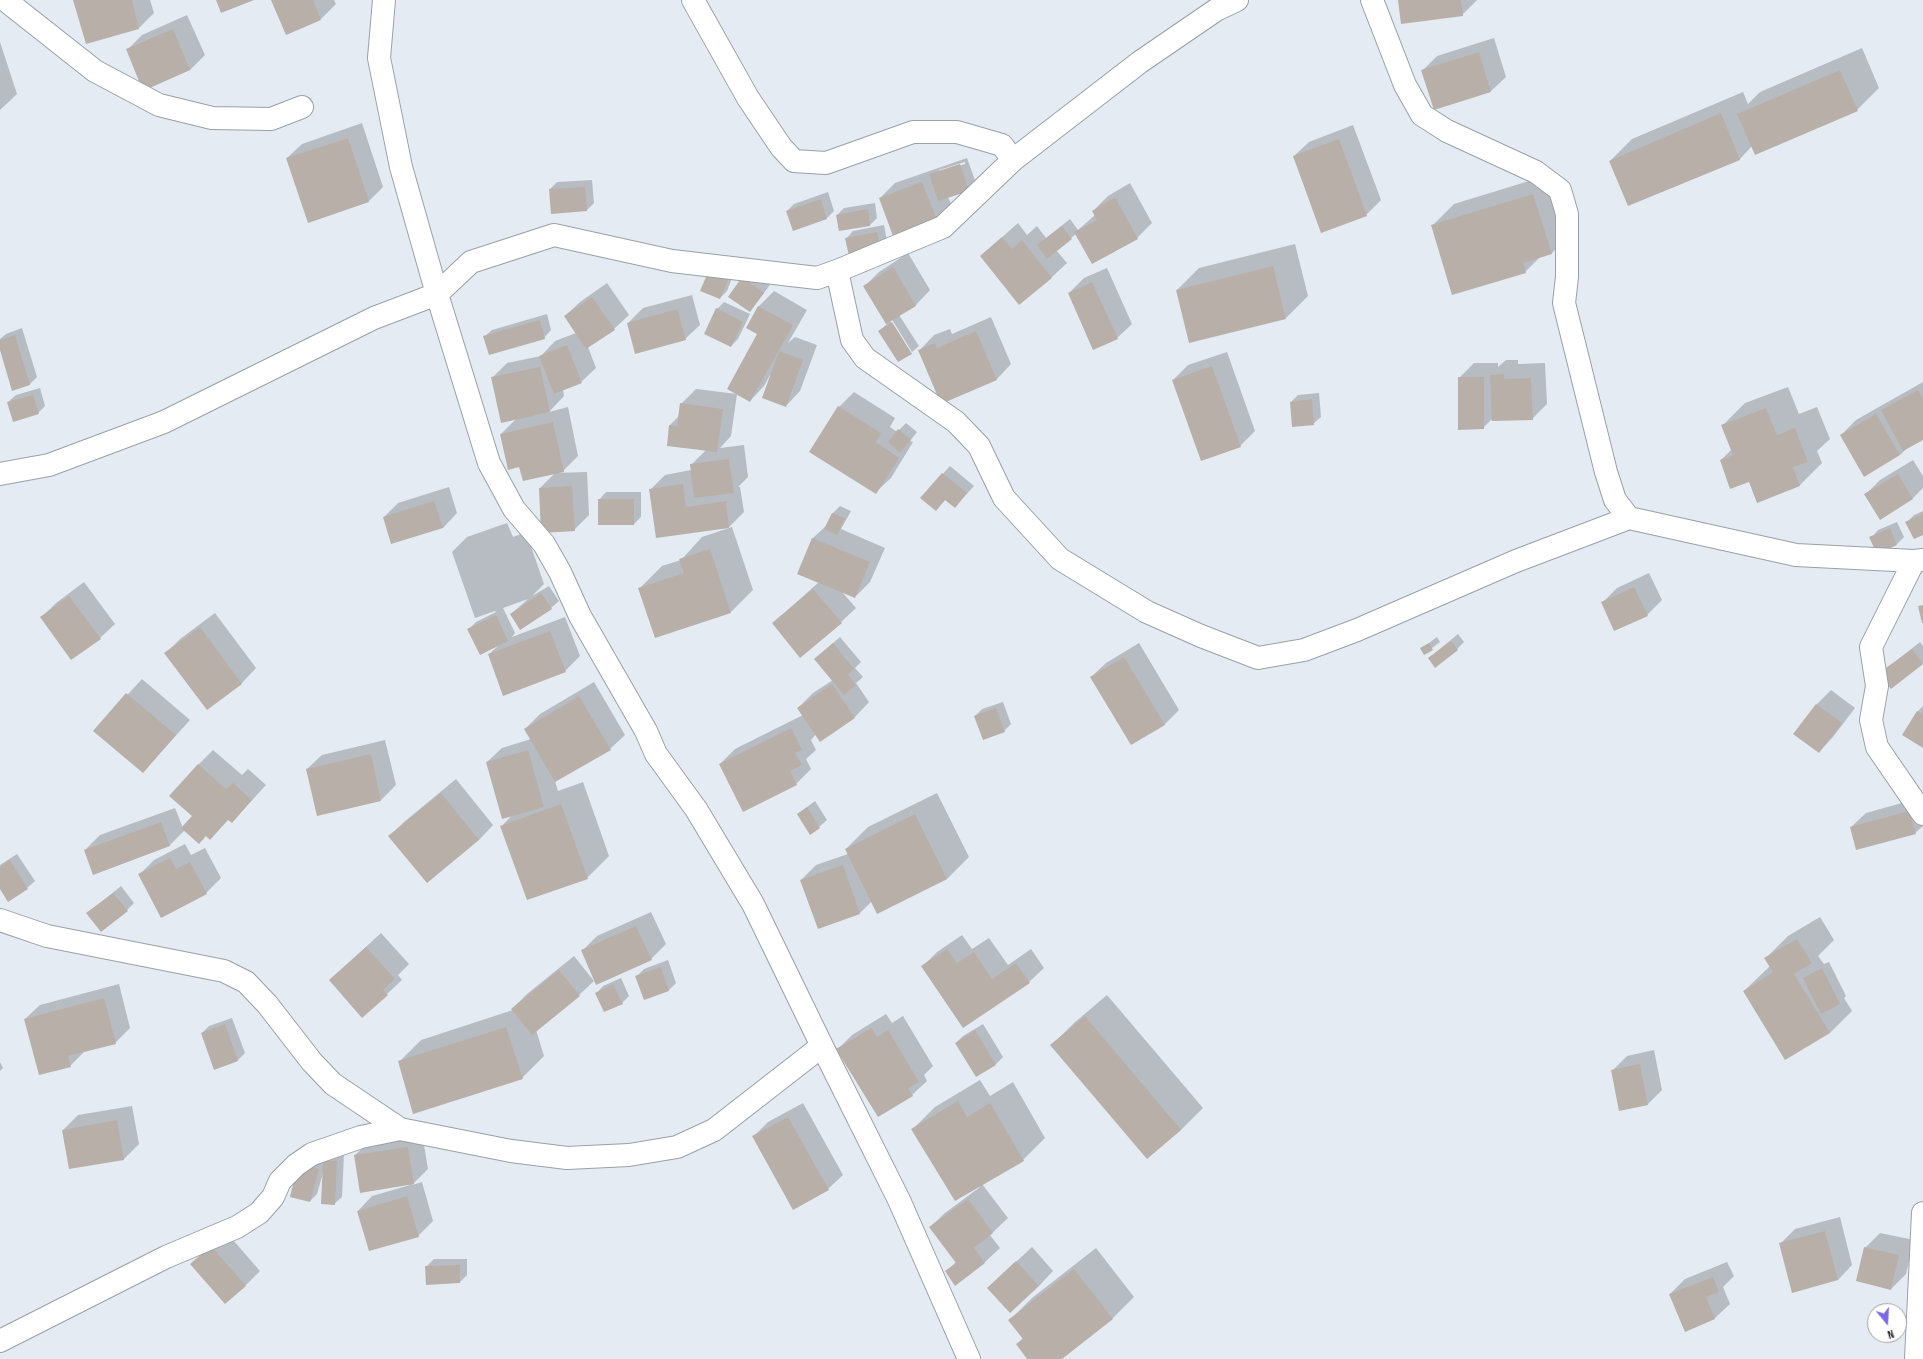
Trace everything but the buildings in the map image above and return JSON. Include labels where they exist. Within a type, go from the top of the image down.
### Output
[{"type":"street","points":[[5,0],[95,71],[159,106],[212,118],[271,119],[302,107]]},
{"type":"street","points":[[384,0],[379,58],[401,167],[437,294],[489,463],[514,509],[544,544],[560,572],[580,616],[646,730],[656,754],[696,809],[754,904],[822,1046],[899,1200],[969,1359]]},
{"type":"street","points":[[693,0],[748,98],[781,148],[794,161],[826,163],[913,132],[957,132],[1002,145],[1013,160]]},
{"type":"street","points":[[0,474],[49,465],[164,422],[374,318],[437,294],[471,262],[554,235],[672,261],[817,278],[943,227],[1013,160],[1145,59],[1216,10],[1237,0]]},
{"type":"street","points":[[1372,0],[1404,85],[1422,115],[1447,130],[1536,172],[1560,190],[1567,214],[1567,277],[1564,303],[1606,472],[1616,500],[1629,518]]},
{"type":"street","points":[[837,270],[852,340],[865,358],[956,422],[979,446],[1004,498],[1060,559],[1147,612],[1201,636],[1258,658],[1304,650],[1337,638],[1516,561],[1629,518],[1796,555],[1918,560],[1872,647],[1877,686],[1871,720],[1877,747],[1923,814]]},
{"type":"street","points":[[0,920],[47,936],[224,971],[246,982],[267,1004],[312,1062],[333,1084],[400,1129],[511,1151],[567,1158],[629,1155],[677,1147],[714,1130],[822,1046]]},
{"type":"street","points":[[0,1341],[166,1257],[243,1224],[259,1214],[273,1197],[280,1181],[296,1165],[312,1154],[362,1137],[400,1129]]},
{"type":"street","points":[[1916,1359],[1923,1213]]}]
